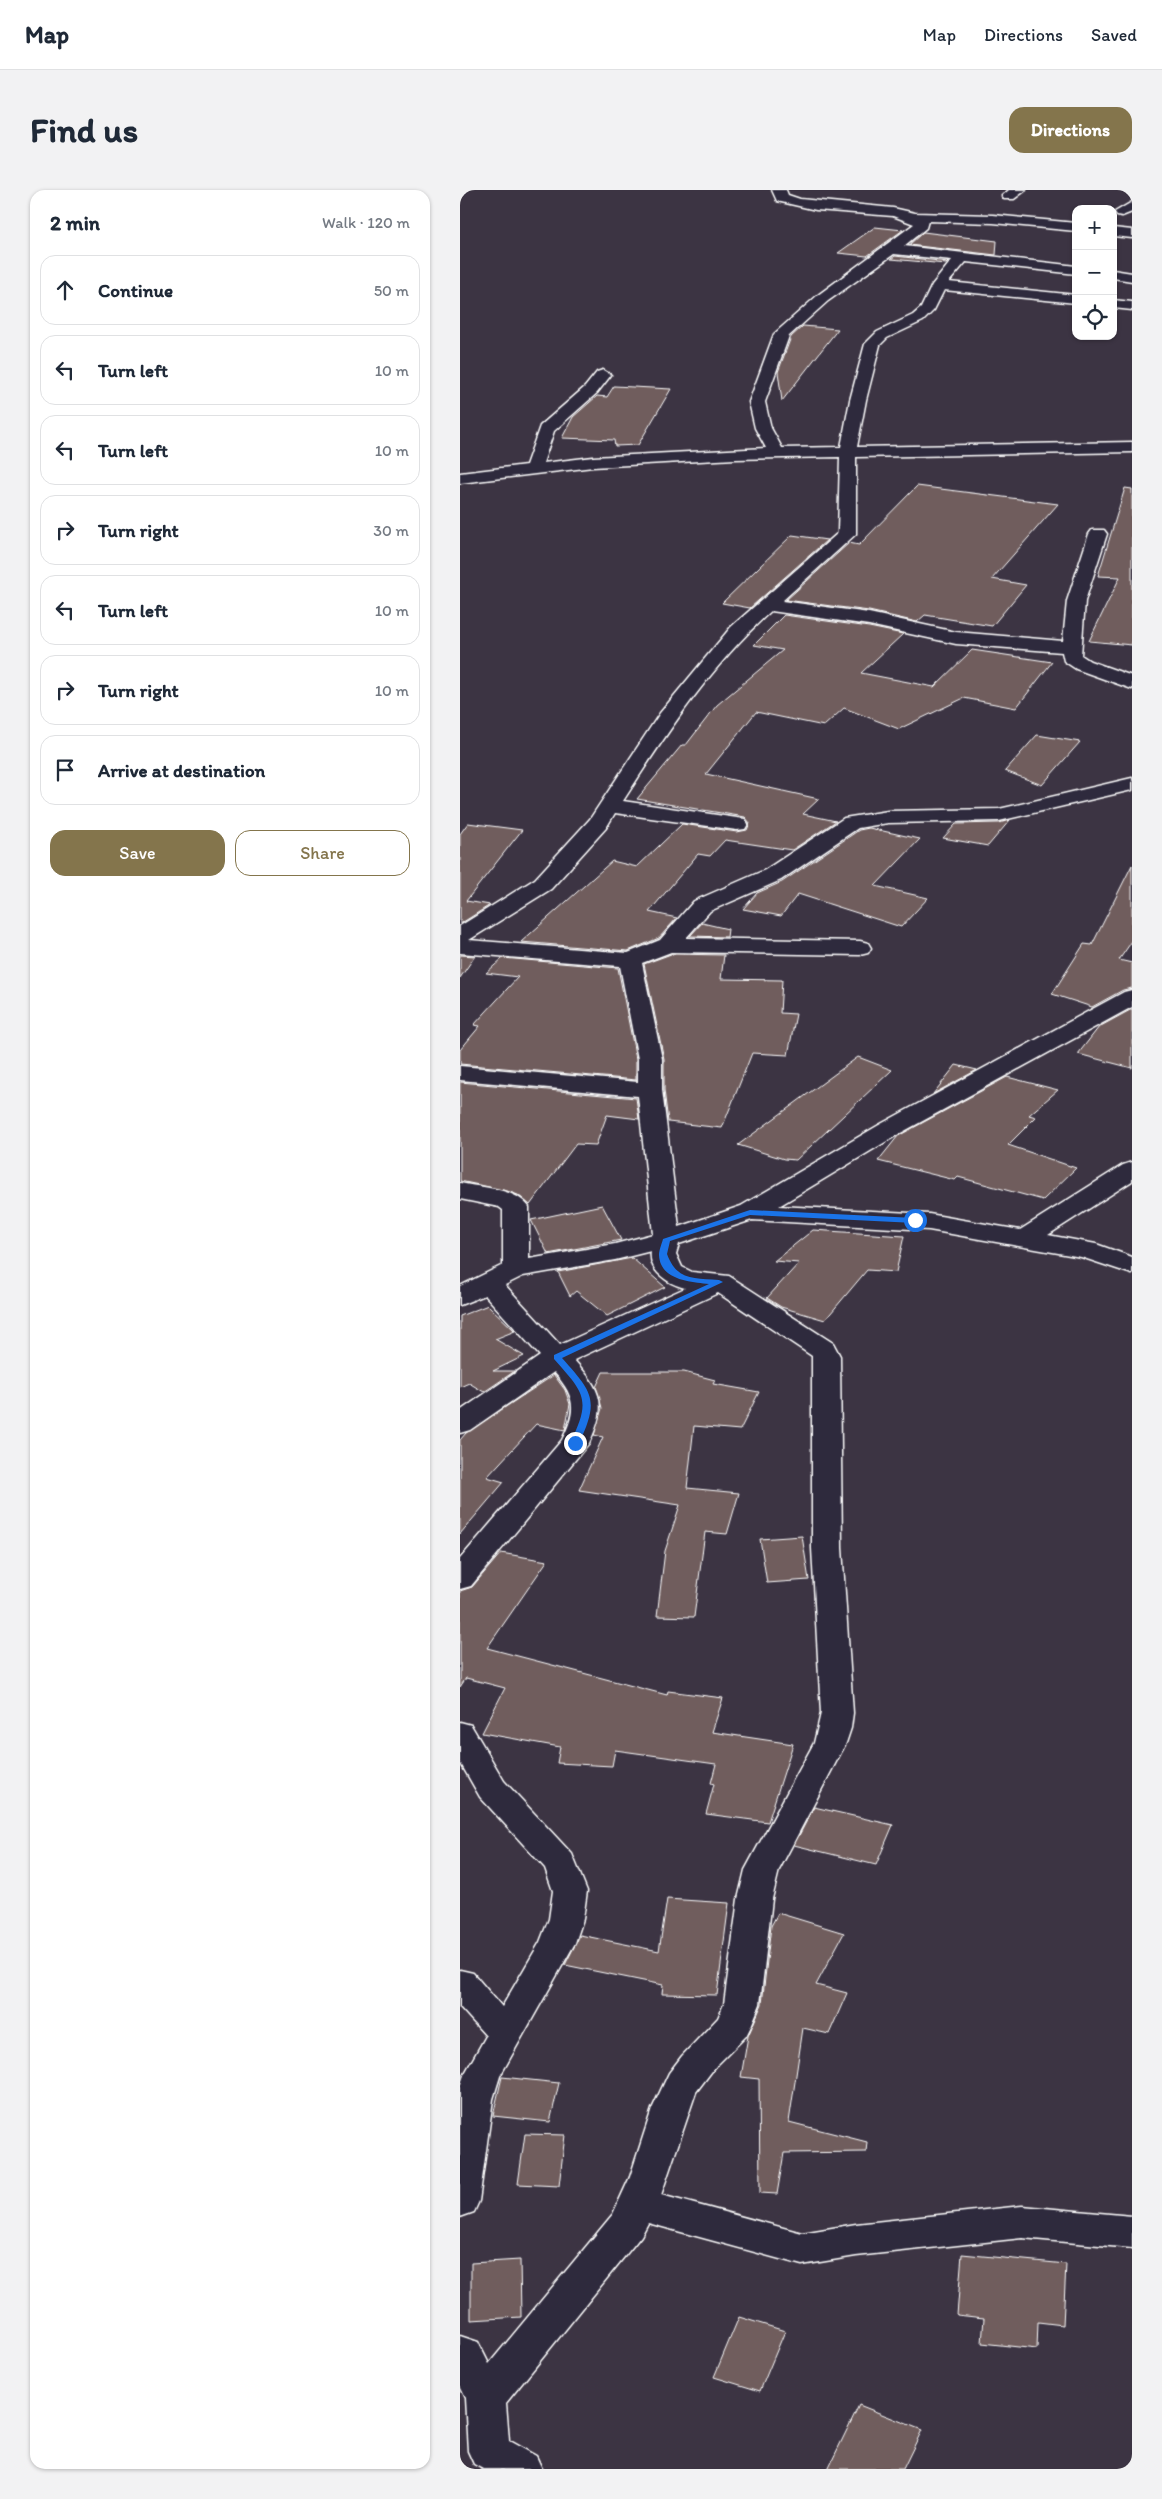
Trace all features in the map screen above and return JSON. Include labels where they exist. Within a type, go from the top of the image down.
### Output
[{"type":"street","points":[[778,190],[782,198],[805,204],[888,212],[916,217],[993,219],[1072,228]]},
{"type":"street","points":[[777,454],[763,428],[757,402],[782,334],[823,298],[892,248],[921,224],[921,221],[916,217]]},
{"type":"street","points":[[1117,232],[1132,234]]},
{"type":"street","points":[[892,248],[1072,270]]},
{"type":"street","points":[[460,936],[543,884],[598,823],[611,806],[667,717],[738,631],[847,534],[848,452],[858,400],[873,344],[882,335],[918,318],[927,310],[939,285],[963,257]]},
{"type":"street","points":[[1117,274],[1132,276]]},
{"type":"street","points":[[939,285],[1072,300]]},
{"type":"street","points":[[1117,304],[1132,306]]},
{"type":"street","points":[[534,469],[546,428],[591,390],[603,375]]},
{"type":"street","points":[[460,478],[534,469],[658,458],[848,452],[1132,447]]},
{"type":"street","points":[[1098,534],[1076,601],[1071,657],[1074,661],[1132,683]]},
{"type":"street","points":[[767,605],[869,619],[956,638],[1072,646]]},
{"type":"street","points":[[668,946],[702,906],[778,872],[852,823],[888,817],[999,815],[1132,784]]},
{"type":"street","points":[[611,806],[737,824]]},
{"type":"street","points":[[460,946],[630,960],[668,946],[860,948]]},
{"type":"street","points":[[485,2398],[627,2225],[638,2206],[677,2093],[690,2073],[733,2026],[738,2017],[742,2004],[755,1899],[762,1870],[830,1743],[837,1713],[827,1548],[826,1356],[823,1349],[815,1342],[719,1282],[686,1280],[667,1266],[663,1254],[667,1239],[650,1090],[650,1059],[630,960]]},
{"type":"street","points":[[460,1297],[516,1269],[615,1252],[667,1239],[750,1212],[888,1130],[1132,997]]},
{"type":"street","points":[[460,1073],[650,1090]]},
{"type":"street","points":[[1024,1239],[1132,1170]]},
{"type":"street","points":[[460,1191],[507,1201],[516,1207],[516,1269]]},
{"type":"street","points":[[750,1212],[915,1220],[1087,1250],[1132,1266]]},
{"type":"street","points":[[460,1424],[557,1357],[719,1282]]},
{"type":"street","points":[[460,1579],[575,1443],[585,1422],[588,1402],[581,1385],[489,1283]]},
{"type":"street","points":[[460,1733],[492,1789],[560,1863],[570,1891],[566,1919],[557,1943],[482,2075],[475,2099],[460,2201]]},
{"type":"street","points":[[460,1983],[505,2034]]},
{"type":"street","points":[[638,2206],[802,2249],[856,2240],[1022,2222],[1132,2232]]},
{"type":"street","points":[[460,2353],[464,2354],[485,2398],[497,2463]]},
{"type":"building","points":[[875,227],[903,230],[867,256],[838,253]]},
{"type":"building","points":[[923,232],[997,241],[996,255],[909,245]]},
{"type":"building","points":[[895,256],[948,262],[946,264],[891,259]]},
{"type":"building","points":[[803,326],[838,329],[782,401],[778,372],[791,337]]},
{"type":"building","points":[[614,386],[671,389],[638,445],[615,446],[614,440],[562,438],[573,417],[597,396],[607,397]]},
{"type":"building","points":[[917,486],[1058,504],[992,579],[1026,585],[992,626],[925,615],[917,622],[869,611],[786,600],[849,543],[859,545]]},
{"type":"building","points":[[1125,488],[1132,489],[1132,645],[1089,641],[1120,577],[1098,576]]},
{"type":"building","points":[[792,535],[827,540],[750,608],[722,603]]},
{"type":"building","points":[[784,615],[869,627],[903,634],[861,673],[934,687],[972,650],[1052,662],[1016,708],[964,698],[899,729],[844,708],[824,726],[756,712],[706,774],[819,799],[803,814],[836,821],[792,850],[725,840],[710,856],[698,854],[649,912],[677,918],[659,938],[628,951],[521,942],[612,861],[637,867],[682,824],[737,832],[747,830],[750,823],[745,817],[637,799],[682,745],[686,745],[717,705],[783,650],[754,645]]},
{"type":"building","points":[[1037,735],[1080,742],[1042,785],[1005,771]]},
{"type":"building","points":[[1010,820],[988,846],[943,838],[956,824],[999,823]]},
{"type":"building","points":[[468,823],[522,830],[466,901],[490,905],[460,924],[460,834]]},
{"type":"building","points":[[869,828],[920,839],[875,886],[928,898],[901,927],[798,894],[781,916],[743,909],[757,893],[782,882],[859,830]]},
{"type":"building","points":[[1132,865],[1132,941],[1119,960],[1132,963],[1132,988],[1123,990],[1092,1007],[1052,994],[1084,944],[1092,945]]},
{"type":"building","points":[[702,923],[728,929],[727,937],[690,936]]},
{"type":"building","points":[[671,954],[724,955],[721,979],[782,980],[780,1013],[796,1014],[788,1055],[752,1053],[722,1128],[668,1122],[664,1090],[664,1059],[644,964]]},
{"type":"building","points":[[460,955],[475,956],[460,978]]},
{"type":"building","points":[[503,958],[618,968],[636,1059],[636,1080],[460,1064],[460,1050],[480,1026],[474,1025],[518,977],[486,973]]},
{"type":"building","points":[[1132,1009],[1132,1068],[1078,1054],[1099,1027]]},
{"type":"building","points":[[858,1057],[892,1070],[796,1160],[784,1159],[738,1145]]},
{"type":"building","points":[[956,1065],[977,1070],[933,1094]]},
{"type":"building","points":[[1007,1077],[1058,1090],[1029,1115],[1036,1117],[1008,1145],[1076,1168],[1043,1200],[958,1177],[955,1180],[878,1161],[898,1136]]},
{"type":"building","points":[[460,1082],[636,1098],[639,1119],[607,1115],[596,1145],[576,1144],[530,1205],[518,1195],[507,1191],[460,1181]]},
{"type":"building","points":[[602,1205],[621,1240],[548,1254],[531,1220]]},
{"type":"building","points":[[813,1230],[904,1236],[896,1272],[867,1270],[825,1320],[781,1307],[767,1298],[799,1263],[774,1261]]},
{"type":"building","points":[[632,1258],[665,1287],[607,1316],[576,1291],[570,1296],[558,1272]]},
{"type":"building","points":[[488,1305],[515,1331],[495,1339],[524,1356],[493,1371],[515,1371],[484,1392],[469,1383],[460,1387],[460,1316]]},
{"type":"building","points":[[603,1372],[684,1372],[715,1380],[713,1384],[759,1392],[740,1430],[694,1426],[687,1488],[739,1493],[727,1534],[705,1532],[694,1617],[657,1616],[665,1551],[680,1505],[579,1490],[603,1437],[594,1435],[602,1408],[596,1387]]},
{"type":"building","points":[[554,1375],[565,1390],[570,1404],[565,1430],[536,1424],[487,1477],[504,1482],[460,1534],[460,1440],[466,1433]]},
{"type":"building","points":[[802,1536],[809,1580],[767,1583],[760,1539]]},
{"type":"building","points":[[501,1553],[547,1561],[487,1648],[667,1695],[668,1691],[723,1698],[712,1732],[793,1744],[768,1822],[706,1814],[714,1784],[711,1783],[716,1764],[615,1750],[612,1766],[557,1763],[560,1747],[482,1733],[505,1688],[466,1678],[460,1687],[460,1591],[472,1587]]},
{"type":"building","points":[[814,1807],[893,1825],[876,1865],[794,1845]]},
{"type":"building","points":[[667,1899],[729,1903],[717,1995],[662,1994],[663,1985],[565,1965],[580,1935],[659,1951]]},
{"type":"building","points":[[778,1913],[844,1933],[816,1985],[847,1993],[829,2034],[803,2028],[789,2122],[867,2142],[866,2152],[784,2153],[777,2194],[760,2193],[759,2079],[741,2077],[748,2036],[762,2004],[771,1926]]},
{"type":"building","points":[[502,2077],[559,2083],[550,2122],[493,2116]]},
{"type":"building","points":[[525,2134],[565,2135],[559,2186],[518,2184]]},
{"type":"building","points":[[962,2254],[1066,2264],[1063,2325],[1038,2322],[1037,2349],[982,2343],[984,2318],[957,2315]]},
{"type":"building","points":[[520,2260],[521,2317],[471,2320],[471,2263]]},
{"type":"building","points":[[739,2317],[785,2331],[760,2391],[714,2377]]},
{"type":"building","points":[[859,2405],[922,2430],[903,2469],[828,2469]]},
{"type":"route","points":[[575,1443],[585,1422],[588,1402],[581,1385],[557,1357],[719,1282],[686,1280],[674,1273],[667,1266],[663,1254],[667,1239],[750,1212],[915,1220]]}]
